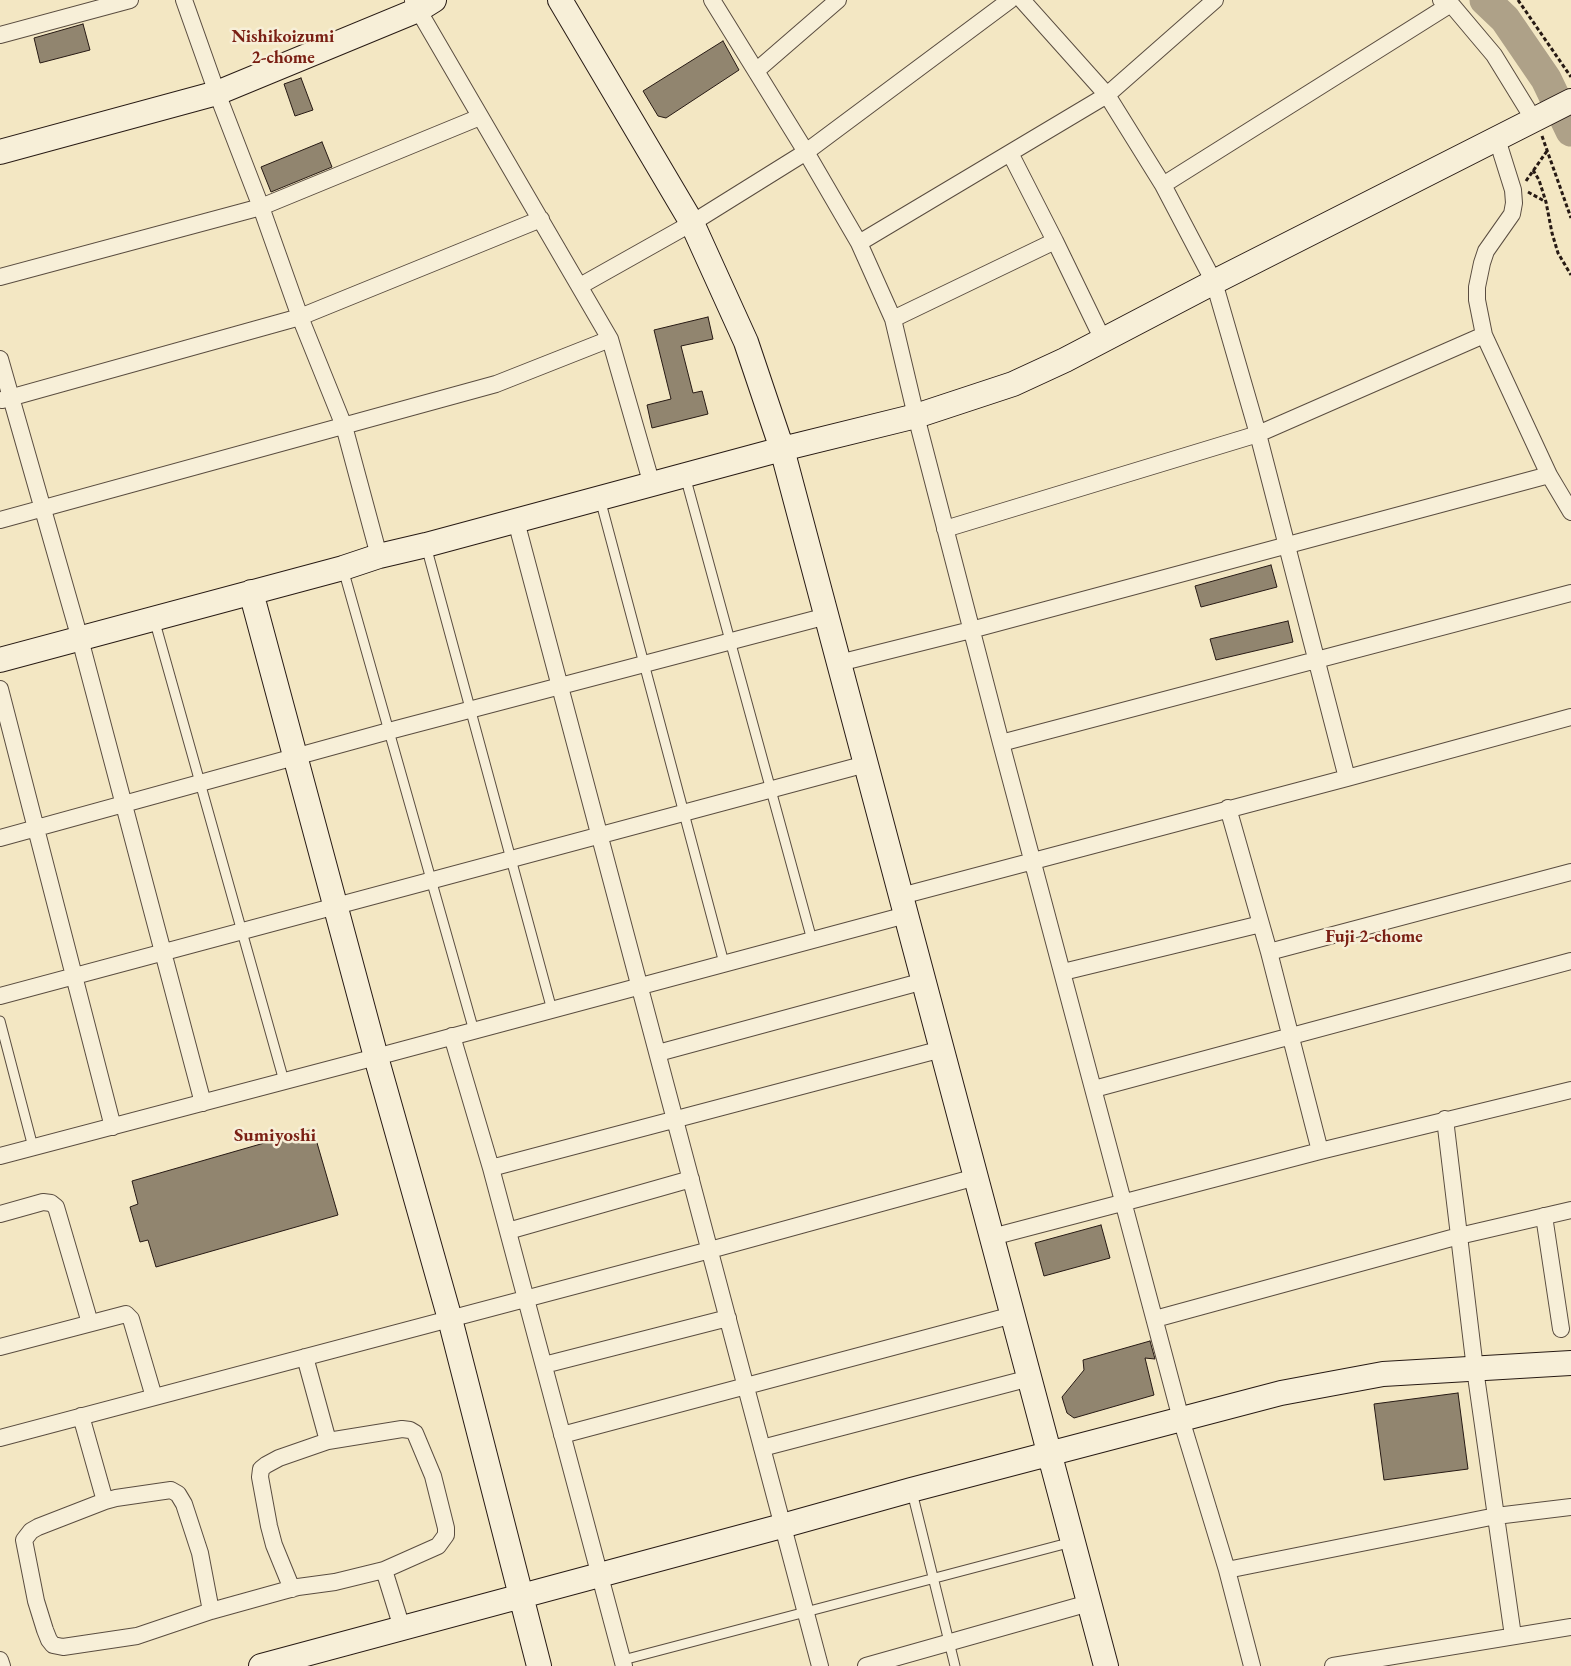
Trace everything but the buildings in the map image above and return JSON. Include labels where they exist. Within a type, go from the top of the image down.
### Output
[{"type":"street","points":[[0,35],[130,0]]},
{"type":"street","points":[[184,0],[300,317],[344,426],[379,556]]},
{"type":"street","points":[[560,0],[692,222],[746,342],[782,450],[1106,1666]]},
{"type":"street","points":[[712,0],[806,152],[859,243],[892,319],[971,630],[1124,1204],[1182,1419],[1227,1570],[1252,1666]]},
{"type":"street","points":[[756,71],[838,0]]},
{"type":"street","points":[[580,286],[692,222],[806,152],[1010,0]]},
{"type":"street","points":[[1022,0],[1107,95],[1163,185],[1214,282],[1258,434],[1347,778]]},
{"type":"street","points":[[859,243],[1107,95],[1215,0]]},
{"type":"street","points":[[1163,185],[1446,2],[1494,55],[1537,118]]},
{"type":"street","points":[[0,152],[217,93],[421,3],[480,117],[610,339],[652,484]]},
{"type":"street","points":[[0,660],[343,568],[379,556],[916,416],[1013,384],[1065,360],[1214,282],[1571,101]]},
{"type":"street","points":[[0,277],[261,207],[480,117]]},
{"type":"street","points":[[1497,139],[1517,190],[1512,214],[1486,251],[1477,287],[1477,300],[1484,335],[1549,475],[1571,512]]},
{"type":"street","points":[[1010,153],[1103,340]]},
{"type":"street","points":[[5,399],[300,317],[541,219]]},
{"type":"street","points":[[892,319],[1055,241]]},
{"type":"street","points":[[945,529],[1258,434],[1484,335]]},
{"type":"street","points":[[0,520],[496,384],[610,339]]},
{"type":"street","points":[[0,359],[5,399],[43,508],[80,639],[203,1103]]},
{"type":"street","points":[[839,663],[971,630],[1549,475]]},
{"type":"street","points":[[516,521],[820,1666]]},
{"type":"street","points":[[252,592],[376,1057],[450,1319],[539,1666]]},
{"type":"street","points":[[1001,743],[1571,593]]},
{"type":"street","points":[[0,838],[389,731],[827,616]]},
{"type":"street","points":[[0,689],[113,1127]]},
{"type":"street","points":[[0,1156],[812,940],[904,905],[1033,861],[1571,717]]},
{"type":"street","points":[[0,996],[866,764]]},
{"type":"street","points":[[1228,808],[1270,952],[1320,1151]]},
{"type":"street","points":[[1270,952],[1571,872]]},
{"type":"street","points":[[1063,972],[1261,924]]},
{"type":"street","points":[[1094,1089],[1571,961]]},
{"type":"street","points":[[658,1053],[924,981]]},
{"type":"street","points":[[452,1036],[491,1168],[623,1663]]},
{"type":"street","points":[[491,1168],[942,1049]]},
{"type":"street","points":[[992,1237],[1445,1119],[1571,1090]]},
{"type":"street","points":[[1445,1119],[1475,1369],[1513,1636]]},
{"type":"street","points":[[0,1437],[710,1250],[976,1177]]},
{"type":"street","points":[[508,1231],[691,1179]]},
{"type":"street","points":[[0,1214],[43,1202],[51,1203],[56,1208],[90,1323]]},
{"type":"street","points":[[1155,1319],[1459,1236],[1571,1210]]},
{"type":"street","points":[[1544,1216],[1561,1329]]},
{"type":"street","points":[[0,1347],[126,1314],[131,1319],[154,1397]]},
{"type":"street","points":[[562,1435],[1013,1315]]},
{"type":"street","points":[[544,1365],[728,1318]]},
{"type":"street","points":[[305,1356],[328,1441]]},
{"type":"street","points":[[261,1666],[1049,1453],[1281,1394],[1383,1374],[1571,1363]]},
{"type":"street","points":[[762,1448],[1030,1378]]},
{"type":"street","points":[[81,1416],[105,1501]]},
{"type":"street","points":[[211,1611],[200,1553],[184,1504],[178,1494],[171,1490],[105,1501],[38,1527],[31,1531],[24,1540],[36,1602],[45,1630],[53,1646],[63,1647],[137,1636],[211,1611],[292,1589],[335,1582],[384,1570],[438,1546],[446,1535],[446,1528],[433,1476],[415,1434],[410,1430],[402,1428],[328,1441],[279,1458],[261,1470],[260,1477],[274,1544],[292,1589]]},
{"type":"street","points":[[1227,1570],[1496,1516],[1571,1507]]},
{"type":"street","points":[[384,1570],[402,1628]]},
{"type":"street","points":[[866,1666],[1089,1604]]},
{"type":"street","points":[[1333,1666],[1350,1665],[1571,1627]]},
{"type":"street","points":[[0,1660],[2,1666]]},
{"type":"lane","points":[[685,476],[812,940]]},
{"type":"lane","points":[[600,499],[724,964]]},
{"type":"lane","points":[[426,545],[552,1010]]},
{"type":"lane","points":[[343,568],[474,1031]]},
{"type":"lane","points":[[154,619],[284,1081]]},
{"type":"lane","points":[[0,1021],[33,1147]]},
{"type":"lane","points":[[911,1490],[955,1666]]},
{"type":"lane","points":[[623,1663],[806,1612],[1073,1542]]},
{"type":"path","points":[[1518,0],[1571,77]]},
{"type":"path","points":[[1537,118],[1571,218]]},
{"type":"path","points":[[1546,202],[1517,190],[1548,150]]},
{"type":"path","points":[[1533,170],[1539,180],[1546,202],[1558,254],[1571,275]]},
{"type":"waterway","points":[[1485,0],[1505,19],[1546,79],[1571,131]]},
{"type":"district","name":"Nishikoizumi 2-chome","points":[[283,47]]},
{"type":"district","name":"Fuji 2-chome","points":[[1374,937]]},
{"type":"district","name":"Sumiyoshi","points":[[275,1136]]}]
